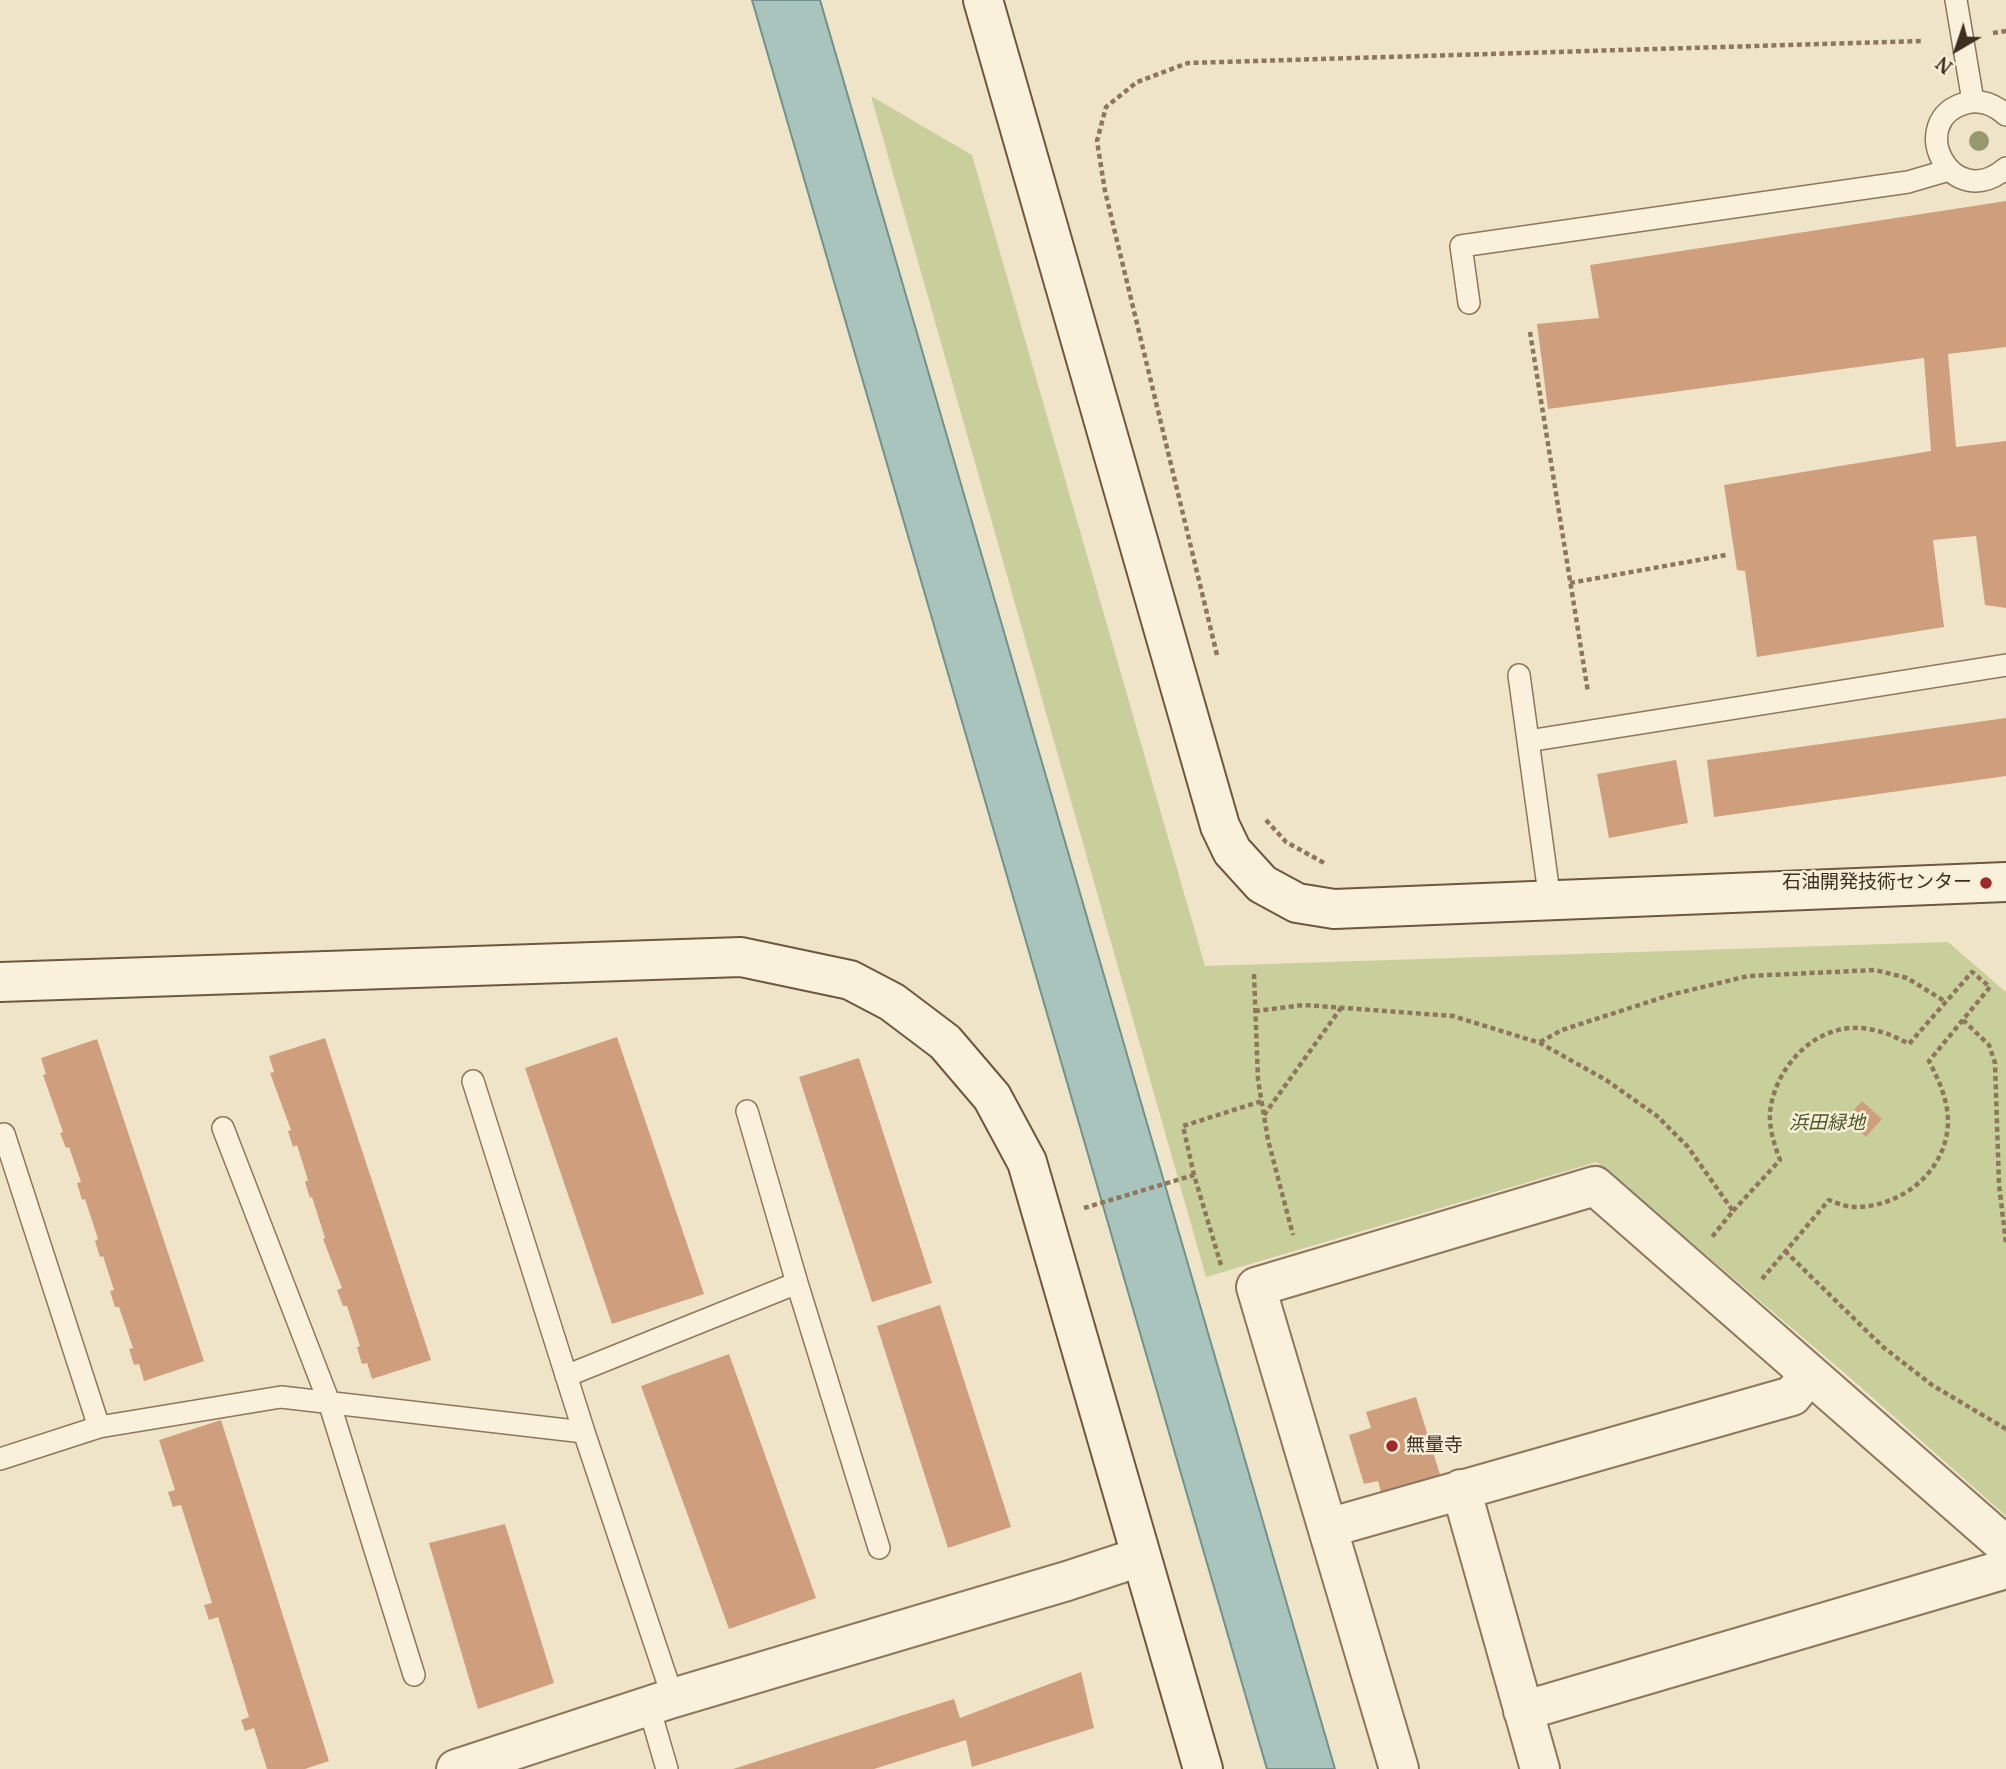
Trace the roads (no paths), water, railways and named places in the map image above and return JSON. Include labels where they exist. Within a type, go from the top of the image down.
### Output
[{"type":"street","points":[[983,0],[1220,826],[1232,851],[1262,884],[1297,903],[1334,909],[2006,882]]},
{"type":"street","points":[[0,982],[741,957],[850,980],[892,1002],[945,1042],[992,1097],[1027,1162],[1203,1769]]},
{"type":"street","points":[[1399,1769],[1256,1287],[1595,1186],[2006,1546]]},
{"type":"street","points":[[1328,1528],[1792,1396],[1809,1375]]},
{"type":"street","points":[[1461,1489],[1540,1769]]},
{"type":"street","points":[[456,1769],[661,1703],[1140,1557]]},
{"type":"street","points":[[1523,1711],[2006,1569]]},
{"type":"lane","points":[[1956,0],[1973,101]]},
{"type":"lane","points":[[2006,115],[1986,102],[1960,104],[1949,111],[1937,134],[1941,160],[1960,178],[1973,181],[1998,175],[2006,167]]},
{"type":"lane","points":[[1469,303],[1461,246],[1908,182],[1949,170]]},
{"type":"lane","points":[[1528,741],[2006,665]]},
{"type":"lane","points":[[1519,675],[1550,901]]},
{"type":"lane","points":[[473,1081],[584,1432],[661,1703],[667,1769]]},
{"type":"lane","points":[[747,1111],[879,1548]]},
{"type":"lane","points":[[223,1128],[329,1402],[414,1675]]},
{"type":"lane","points":[[5,1134],[99,1427]]},
{"type":"lane","points":[[566,1376],[797,1283]]},
{"type":"lane","points":[[0,1460],[99,1427],[281,1396],[584,1432]]},
{"type":"water","points":[[752,0],[820,0],[1335,1769],[1267,1769]]},
{"type":"place","name":"石油開発技術センター","points":[[1986,883]]},
{"type":"place","name":"無量寺","points":[[1392,1446]]},
{"type":"park label","name":"浜田緑地","points":[[1827,1124]]}]
